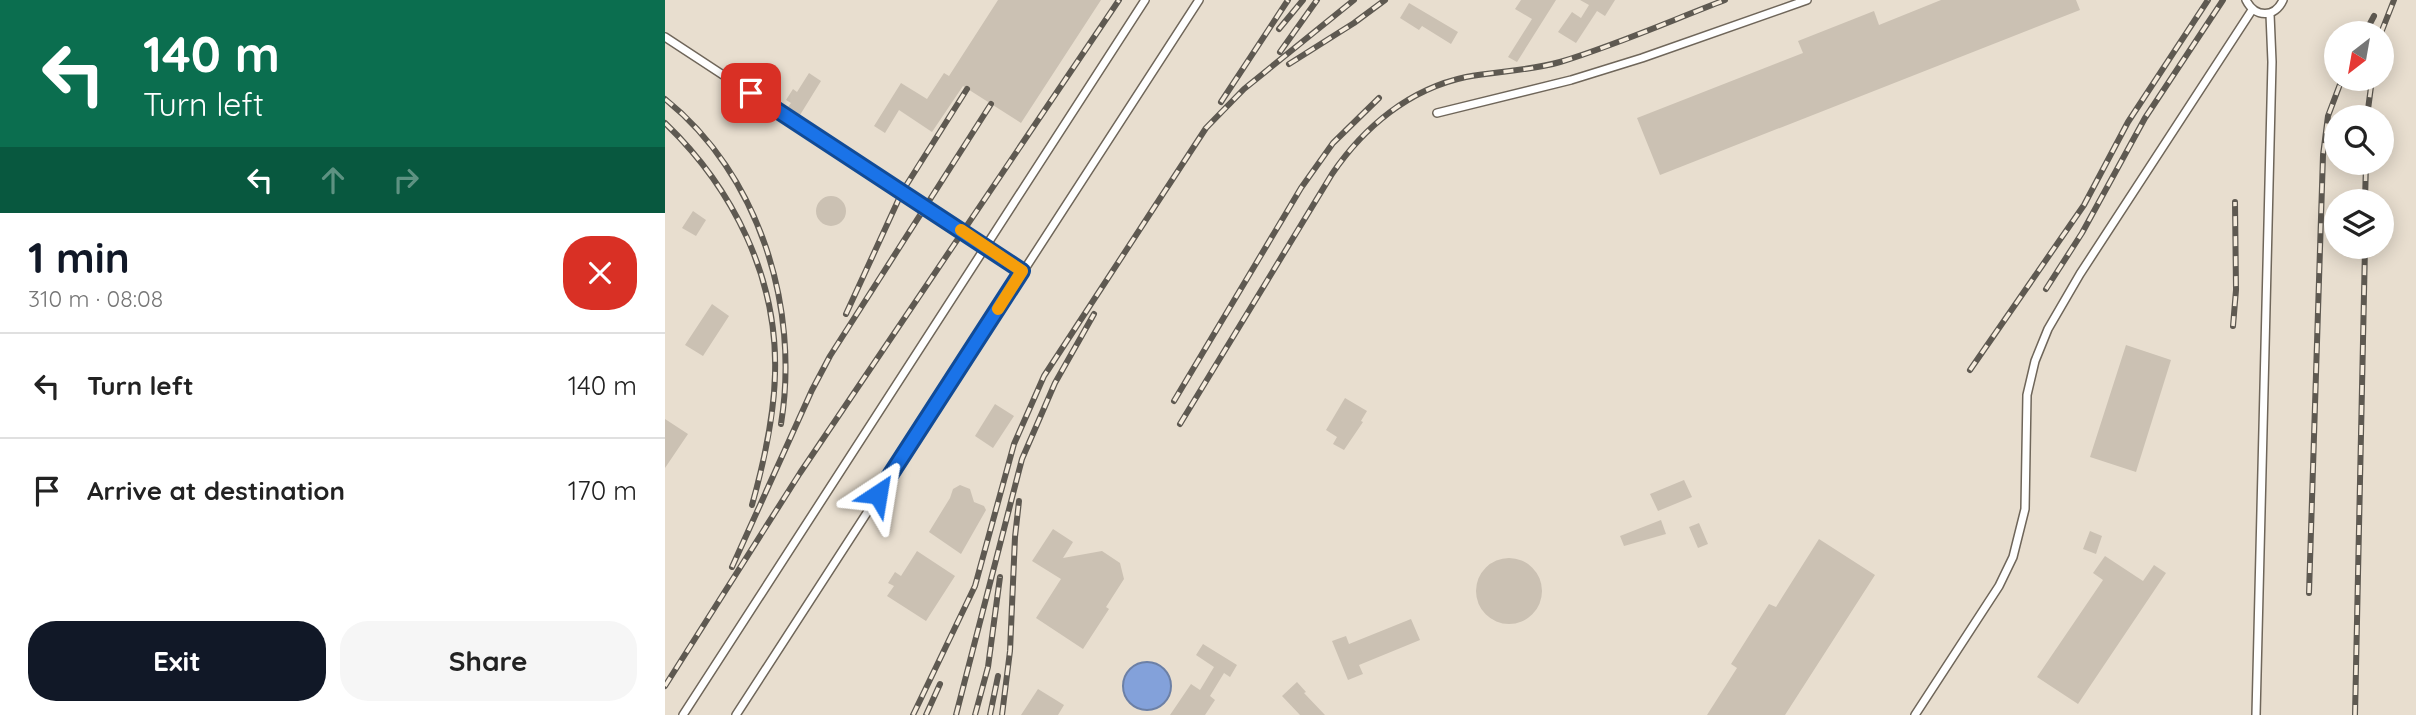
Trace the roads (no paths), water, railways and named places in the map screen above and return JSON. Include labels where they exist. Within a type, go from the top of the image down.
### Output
[{"type":"lane","points":[[683,715],[1145,0]]},
{"type":"lane","points":[[736,715],[1199,0]]},
{"type":"lane","points":[[1437,113],[1571,80],[1807,0]]},
{"type":"lane","points":[[2246,0],[2252,10],[2270,14],[2280,7],[2283,0]]},
{"type":"lane","points":[[1915,715],[1999,586],[2013,557],[2025,509],[2027,395],[2035,361],[2048,329],[2080,274],[2252,10]]},
{"type":"lane","points":[[2256,715],[2272,62],[2270,14]]},
{"type":"lane","points":[[665,37],[1022,271]]},
{"type":"water","points":[[1147,662],[1164,669],[1171,686],[1164,703],[1147,710],[1130,703],[1123,686],[1130,669]]},
{"type":"railway","points":[[665,686],[800,473],[1119,0]]},
{"type":"railway","points":[[1221,102],[1288,0]]},
{"type":"railway","points":[[1279,29],[1303,0]]},
{"type":"railway","points":[[1280,52],[1317,0]]},
{"type":"railway","points":[[913,715],[975,586],[1014,444],[1044,376],[1206,128],[1244,89],[1354,0]]},
{"type":"railway","points":[[1289,64],[1385,0]]},
{"type":"railway","points":[[1180,424],[1332,174],[1358,141],[1390,112],[1445,83],[1466,77],[1560,62],[1725,0]]},
{"type":"railway","points":[[1970,370],[2084,205],[2128,122],[2208,0]]},
{"type":"railway","points":[[2046,289],[2082,233],[2145,118],[2223,0]]},
{"type":"railway","points":[[2386,21],[2394,0]]},
{"type":"railway","points":[[2371,21],[2374,16]]},
{"type":"railway","points":[[846,314],[902,192],[967,89]]},
{"type":"railway","points":[[2309,593],[2323,155],[2328,116],[2337,91]]},
{"type":"railway","points":[[2369,105],[2370,91]]},
{"type":"railway","points":[[1174,401],[1301,188],[1333,143],[1379,98]]},
{"type":"railway","points":[[665,99],[698,130],[725,165],[748,204],[765,246],[777,290],[784,334],[785,380],[781,424]]},
{"type":"railway","points":[[732,567],[830,356],[991,104]]},
{"type":"railway","points":[[665,123],[711,176],[730,206],[747,237],[769,303],[774,338],[773,407],[752,505]]},
{"type":"railway","points":[[2365,189],[2366,175]]},
{"type":"railway","points":[[2233,326],[2236,290],[2235,202]]},
{"type":"railway","points":[[2355,715],[2365,259]]},
{"type":"railway","points":[[956,715],[1022,459],[1055,383],[1094,314]]},
{"type":"railway","points":[[1002,715],[1010,651],[1019,501]]},
{"type":"railway","points":[[975,715],[988,667],[1000,577]]},
{"type":"railway","points":[[990,715],[998,676]]},
{"type":"railway","points":[[926,715],[940,684]]}]
